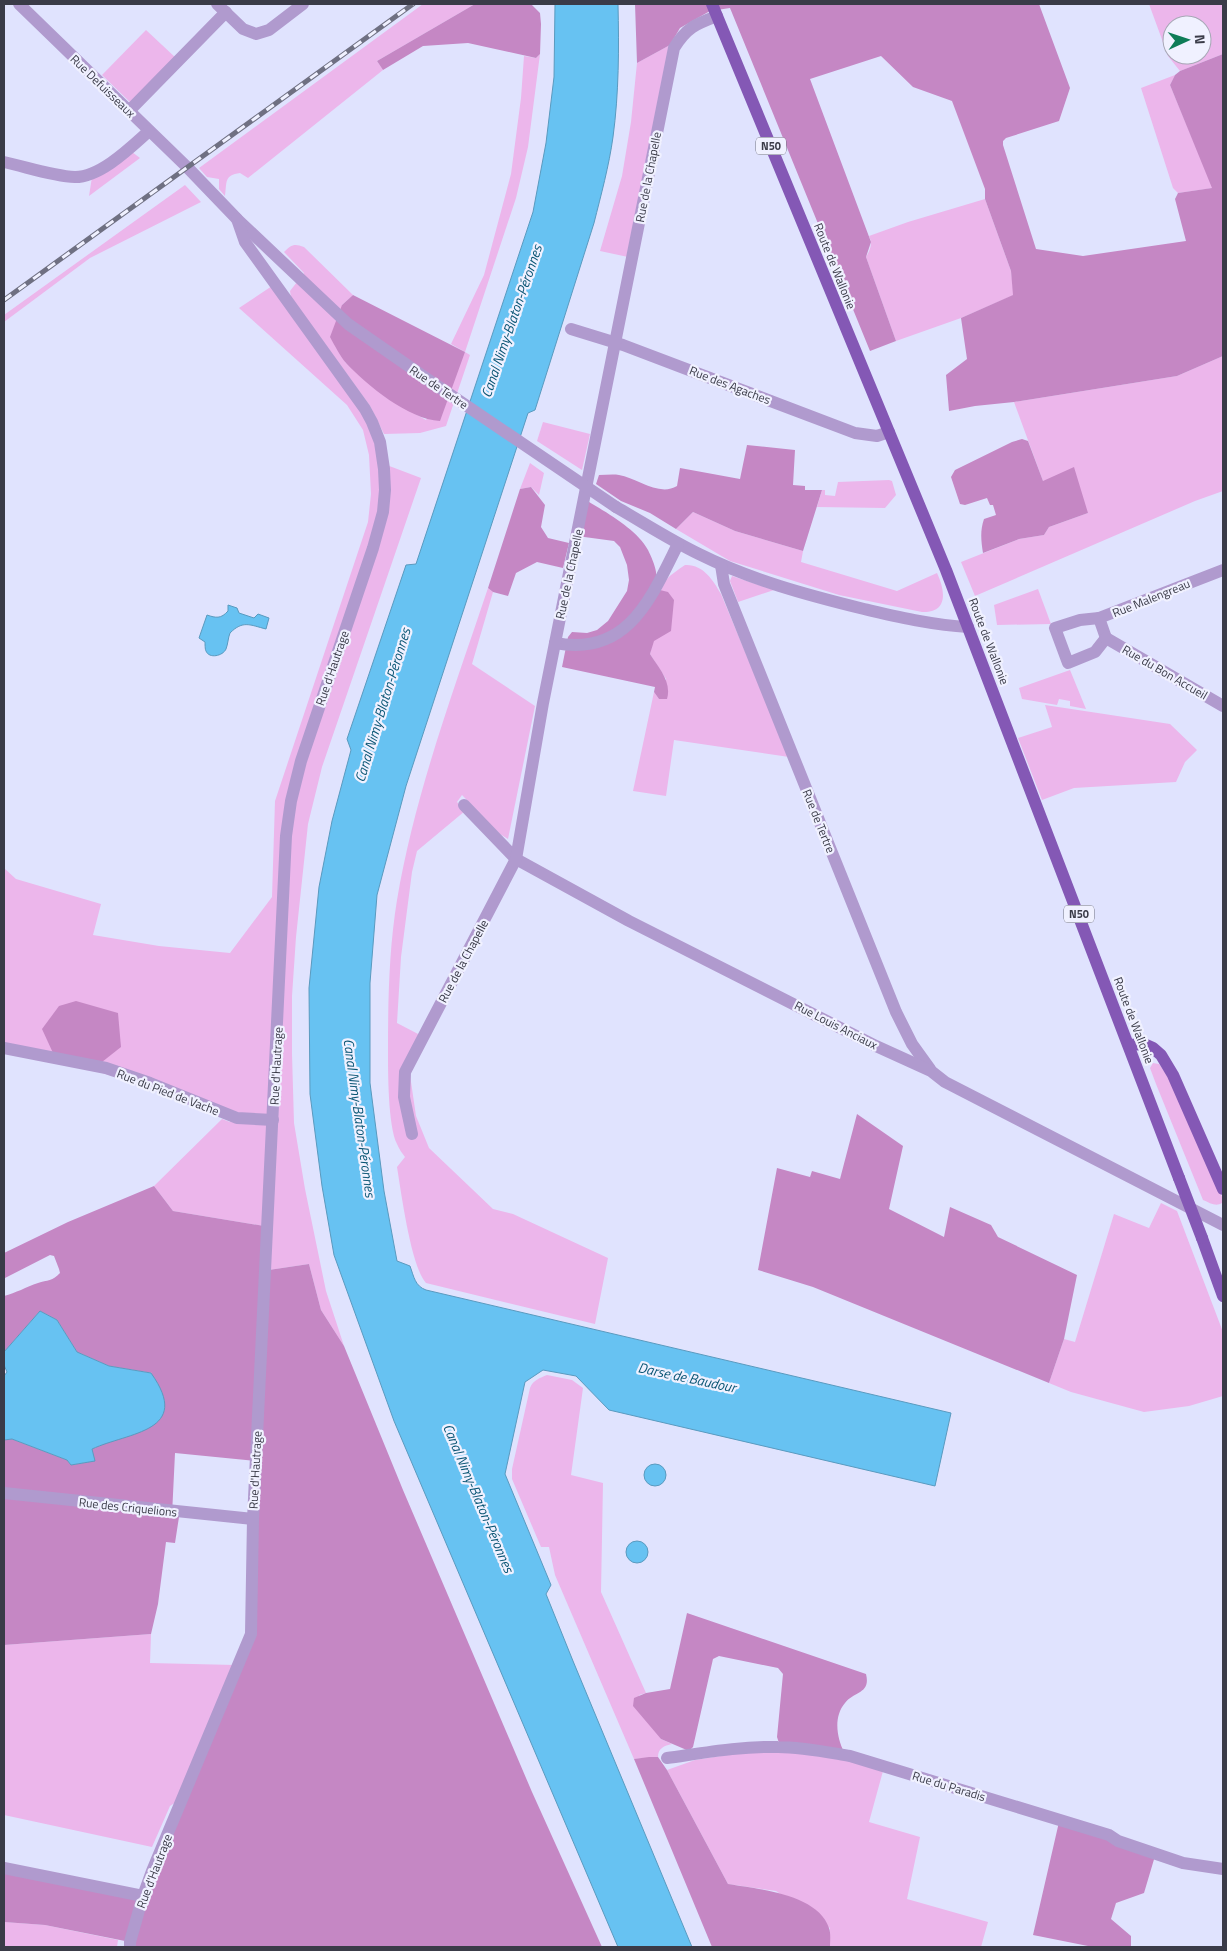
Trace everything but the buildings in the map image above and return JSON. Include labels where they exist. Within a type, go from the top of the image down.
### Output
[{"type":"main road","name":"Route de Wallonie","points":[[715,10],[968,627],[1129,1045],[1223,1296]]},
{"type":"main road","points":[[1129,1045],[1144,1044],[1153,1048],[1161,1055],[1172,1075],[1223,1189]]},
{"type":"street","name":"Rue Defuisseaux","points":[[19,4],[188,168]]},
{"type":"street","points":[[129,111],[222,8],[243,29],[256,34],[269,30],[303,4]]},
{"type":"street","name":"Rue de la Chapelle","points":[[412,1134],[404,1097],[405,1072],[516,859],[555,642],[674,48],[683,34],[715,10]]},
{"type":"street","points":[[4,162],[77,177],[94,172],[115,160],[149,131]]},
{"type":"street","name":"Rue de Tertre","points":[[188,168],[288,269],[348,324],[616,507],[678,544],[721,564],[789,589],[826,600],[940,626],[968,627]]},
{"type":"street","name":"Rue d'Hautrage","points":[[130,1947],[143,1896],[251,1634],[253,1519],[286,836],[291,802],[301,761],[373,548],[383,512],[385,490],[380,442],[365,410],[245,242],[237,219]]},
{"type":"street","points":[[272,278],[272,269],[278,267],[288,269],[281,286],[284,296]]},
{"type":"street","name":"Rue des Agaches","points":[[571,329],[733,385],[856,432],[877,436],[889,432]]},
{"type":"street","points":[[555,642],[572,645],[595,644],[608,640],[624,629],[652,596],[678,544]]},
{"type":"street","name":"Rue de Tertre","points":[[721,564],[724,584],[896,1012],[912,1044],[931,1071]]},
{"type":"street","name":"Rue Malengreau","points":[[1106,638],[1099,618],[1223,570]]},
{"type":"street","points":[[1099,618],[1080,620],[1055,628],[1068,663],[1095,652],[1106,638]]},
{"type":"street","name":"Rue du Bon Accueil","points":[[1106,638],[1223,706]]},
{"type":"street","name":"Rue Louis Anciaux","points":[[464,805],[516,859],[646,930],[876,1046],[931,1071],[945,1082],[962,1091],[1223,1225]]},
{"type":"street","name":"Rue du Pied de Vache","points":[[4,1048],[106,1068],[150,1083],[237,1118],[273,1120]]},
{"type":"street","name":"Rue des Criquelions","points":[[4,1494],[253,1519]]},
{"type":"street","name":"Rue du Paradis","points":[[667,1758],[776,1746],[850,1756],[1109,1835],[1118,1840],[1182,1862],[1223,1869]]},
{"type":"street","points":[[4,1868],[143,1896]]},
{"type":"shaded area","points":[[423,4],[475,4],[377,61],[383,70],[248,178],[240,173],[231,175],[226,183],[225,196],[219,189],[219,179],[207,177],[199,168]]},
{"type":"shaded area","points":[[475,4],[531,4],[540,13],[540,54],[536,58],[468,43],[423,46],[383,70],[377,61]]},
{"type":"shaded area","points":[[635,4],[1039,4],[1070,88],[1059,121],[1006,138],[1003,141],[1003,145],[1036,249],[1083,256],[1186,241],[1175,199],[1178,193],[1212,188],[1170,85],[1175,75],[1180,71],[1195,65],[1212,65],[1212,58],[1223,54],[1223,356],[1177,376],[949,411],[946,375],[967,359],[961,318],[1013,295],[1011,271],[985,199],[985,189],[952,101],[913,87],[881,56],[810,79],[871,242],[866,257],[896,341],[870,351],[730,8],[710,11],[680,28],[670,45],[637,63]]},
{"type":"shaded area","points":[[1149,4],[1223,4],[1223,54],[1212,58],[1212,15],[1162,15],[1162,40]]},
{"type":"shaded area","points":[[146,30],[177,59],[132,104],[102,75]]},
{"type":"shaded area","points":[[670,45],[628,257],[600,251],[622,176],[631,122],[637,63]]},
{"type":"shaded area","points":[[540,54],[528,147],[516,198],[465,352],[451,344],[484,275],[511,174],[521,98],[524,56],[536,58]]},
{"type":"shaded area","points":[[1175,65],[1195,65],[1180,71]]},
{"type":"shaded area","points":[[1175,75],[1170,85],[1213,188],[1178,193],[1173,188],[1141,88]]},
{"type":"shaded area","points":[[132,152],[140,158],[89,196],[92,177]]},
{"type":"shaded area","points":[[185,185],[201,202],[90,258],[4,322],[4,315]]},
{"type":"shaded area","points":[[985,199],[1011,271],[1014,295],[961,318],[896,341],[866,257],[871,242],[869,236]]},
{"type":"shaded area","points":[[293,245],[304,247],[353,295],[342,305],[345,362],[387,398],[426,420],[465,352],[470,355],[446,426],[420,433],[384,434],[370,406],[291,297],[290,291],[304,273],[284,252]]},
{"type":"shaded area","points":[[272,286],[365,417],[384,464],[421,478],[322,767],[308,824],[296,937],[292,996],[294,1123],[305,1189],[326,1291],[344,1346],[321,1310],[309,1264],[262,1271],[264,1226],[173,1211],[154,1186],[222,1119],[230,1122],[234,1112],[4,1044],[4,868],[16,879],[101,904],[93,935],[159,946],[230,953],[272,897],[275,801],[368,522],[371,494],[369,455],[363,430],[347,405],[239,308]]},
{"type":"shaded area","points":[[353,295],[465,352],[440,421],[415,414],[389,400],[346,363],[330,337],[342,305]]},
{"type":"shaded area","points":[[1223,356],[1223,491],[1195,501],[975,596],[961,562],[1019,539],[1044,535],[1049,527],[1088,513],[1043,481],[1014,402],[1177,376]]},
{"type":"shaded area","points":[[543,422],[590,434],[582,470],[537,441]]},
{"type":"shaded area","points":[[1022,439],[1028,441],[1043,481],[1074,467],[1088,513],[1049,527],[1044,535],[1019,539],[983,553],[981,536],[983,523],[984,519],[996,515],[993,505],[990,505],[987,498],[965,505],[960,504],[951,477],[955,470]]},
{"type":"shaded area","points":[[747,445],[795,450],[793,485],[805,486],[805,490],[822,490],[803,551],[735,531],[693,512],[676,529],[650,513],[621,501],[596,484],[599,475],[617,475],[655,488],[670,489],[677,486],[680,468],[740,479]]},
{"type":"shaded area","points":[[530,463],[544,473],[539,495],[531,487],[520,489]]},
{"type":"shaded area","points":[[892,481],[896,495],[885,508],[817,507],[822,490],[825,490],[825,495],[835,496],[838,482]]},
{"type":"shaded area","points":[[531,487],[545,505],[541,527],[548,538],[569,543],[563,568],[537,562],[516,573],[508,596],[493,592],[488,588],[520,489]]},
{"type":"shaded area","points":[[584,499],[619,521],[643,542],[654,564],[656,581],[660,590],[668,592],[674,600],[671,631],[654,641],[650,654],[666,681],[668,687],[667,699],[659,699],[654,692],[655,687],[562,667],[568,637],[572,632],[587,633],[597,630],[608,621],[627,591],[629,580],[627,565],[620,547],[614,541],[577,536]]},
{"type":"shaded area","points":[[693,512],[735,531],[803,551],[801,562],[897,591],[937,573],[943,593],[941,605],[937,609],[922,612],[839,595],[730,561],[676,529]]},
{"type":"shaded area","points":[[685,565],[697,567],[707,574],[721,594],[789,757],[674,740],[666,796],[633,791],[654,692],[659,699],[666,679],[650,654],[660,595],[666,580]]},
{"type":"shaded area","points":[[732,576],[774,590],[738,602],[730,581]]},
{"type":"shaded area","points":[[488,588],[493,592],[472,664],[535,706],[508,839],[500,834],[462,795],[457,802],[465,811],[417,851],[412,872],[401,957],[397,1023],[420,1035],[410,1075],[416,1116],[429,1148],[493,1209],[513,1214],[608,1258],[595,1324],[426,1283],[411,1246],[397,1167],[405,1157],[397,1144],[392,1125],[389,1098],[388,1012],[392,937],[397,900],[414,820],[436,742]]},
{"type":"shaded area","points":[[1038,589],[1051,624],[997,625],[994,605]]},
{"type":"shaded area","points":[[1070,670],[1086,709],[1070,706],[1070,701],[1059,699],[1057,705],[1022,699],[1019,688]]},
{"type":"shaded area","points":[[1045,705],[1170,724],[1197,750],[1185,762],[1176,782],[1074,788],[1042,800],[1018,738],[1052,727]]},
{"type":"shaded area","points":[[76,1001],[118,1013],[121,1047],[102,1062],[53,1053],[42,1029],[59,1006]]},
{"type":"shaded area","points":[[1153,1063],[1159,1064],[1171,1081],[1223,1199],[1220,1204],[1217,1205],[1203,1200],[1150,1068]]},
{"type":"shaded area","points":[[857,1114],[903,1146],[889,1209],[944,1237],[950,1207],[991,1225],[998,1237],[1077,1275],[1064,1339],[1049,1383],[813,1287],[758,1270],[777,1168],[810,1177],[812,1171],[840,1179]]},
{"type":"shaded area","points":[[154,1186],[173,1211],[264,1226],[262,1271],[309,1264],[321,1310],[344,1346],[403,1490],[532,1792],[602,1947],[135,1947],[130,1942],[45,1925],[4,1922],[4,1868],[143,1896],[248,1644],[256,1461],[175,1453],[172,1515],[179,1517],[175,1543],[166,1542],[158,1604],[151,1634],[4,1645],[4,1440],[12,1439],[67,1460],[71,1465],[94,1461],[92,1449],[103,1444],[152,1373],[109,1366],[77,1352],[57,1320],[40,1311],[4,1352],[4,1296],[52,1279],[60,1273],[54,1256],[50,1255],[5,1278],[4,1284],[4,1253],[68,1222]]},
{"type":"shaded area","points":[[1161,1203],[1177,1211],[1223,1332],[1223,1396],[1189,1406],[1144,1412],[1071,1392],[1049,1383],[1064,1339],[1075,1342],[1114,1214],[1149,1228]]},
{"type":"shaded area","points":[[547,1375],[572,1380],[583,1388],[571,1475],[603,1483],[601,1592],[646,1693],[639,1695],[661,1739],[672,1744],[662,1748],[659,1751],[658,1757],[634,1759],[555,1575],[549,1547],[541,1547],[512,1479],[512,1469],[531,1385],[539,1378]]},
{"type":"shaded area","points":[[687,1613],[866,1674],[867,1680],[864,1689],[845,1703],[839,1715],[837,1728],[844,1752],[779,1743],[777,1737],[783,1674],[778,1668],[719,1656],[713,1659],[693,1747],[689,1751],[661,1739],[633,1706],[634,1698],[646,1693],[670,1689]]},
{"type":"shaded area","points":[[151,1634],[150,1663],[235,1665],[176,1802],[170,1806],[152,1847],[4,1815],[4,1645]]},
{"type":"shaded area","points":[[766,1749],[848,1760],[883,1771],[869,1822],[920,1837],[907,1899],[988,1922],[981,1947],[830,1947],[830,1928],[776,1891],[728,1884],[667,1770],[695,1760]]},
{"type":"shaded area","points":[[658,1757],[667,1770],[728,1884],[786,1895],[813,1907],[823,1917],[829,1928],[830,1947],[712,1947],[634,1759]]},
{"type":"shaded area","points":[[1059,1822],[1155,1856],[1144,1893],[1116,1903],[1111,1919],[1131,1936],[1131,1947],[1093,1947],[1033,1935]]},
{"type":"shaded area","points":[[4,1922],[45,1925],[118,1940],[117,1947],[4,1947]]},
{"type":"water","points":[[555,4],[618,4],[618,70],[613,137],[594,223],[535,410],[528,413],[406,786],[377,895],[370,983],[370,1083],[384,1191],[397,1261],[410,1266],[417,1284],[426,1290],[951,1413],[935,1486],[609,1410],[576,1376],[543,1370],[525,1382],[505,1474],[551,1585],[546,1594],[692,1947],[618,1947],[394,1421],[334,1255],[322,1186],[310,1094],[309,988],[319,887],[332,821],[351,750],[347,739],[406,565],[416,564],[533,212],[546,143],[554,77]]},
{"type":"water","points":[[228,605],[237,608],[239,613],[254,618],[258,614],[269,618],[266,629],[251,625],[239,626],[230,633],[227,647],[224,651],[213,656],[206,650],[205,642],[199,638],[207,615],[221,617],[228,611]]},
{"type":"water","points":[[40,1311],[57,1320],[77,1352],[109,1366],[151,1373],[162,1393],[165,1407],[161,1418],[151,1427],[138,1433],[92,1449],[95,1461],[71,1465],[67,1460],[12,1439],[4,1440],[4,1376],[7,1372],[4,1365],[4,1352]]},
{"type":"water","points":[[655,1464],[663,1467],[666,1475],[663,1483],[655,1486],[647,1483],[644,1475],[647,1467]]},
{"type":"water","points":[[637,1541],[645,1544],[648,1552],[645,1560],[637,1563],[629,1560],[626,1552],[629,1544]]},
{"type":"railway","points":[[4,300],[413,4]]},
{"type":"water label","name":"Canal Nimy-Blaton-Péronnes","points":[[511,321]]},
{"type":"water label","name":"Canal Nimy-Blaton-Péronnes","points":[[382,705]]},
{"type":"water label","name":"Canal Nimy-Blaton-Péronnes","points":[[360,1118]]},
{"type":"water label","name":"Darse de Baudour","points":[[687,1377]]},
{"type":"water label","name":"Canal Nimy-Blaton-Péronnes","points":[[479,1498]]}]
